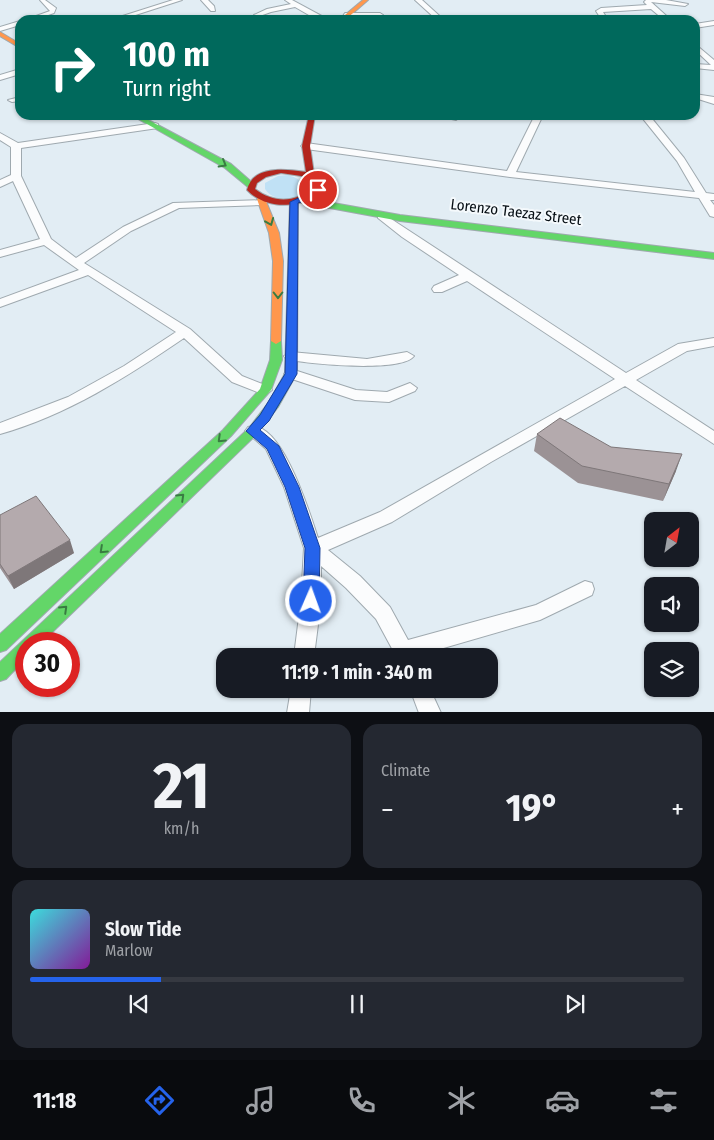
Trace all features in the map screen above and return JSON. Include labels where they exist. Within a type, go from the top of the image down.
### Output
[{"type":"main road","points":[[344,15],[360,0]]},
{"type":"main road","points":[[345,15],[366,0]]},
{"type":"main road","points":[[0,34],[15,44]]},
{"type":"main road","points":[[0,42],[15,46]]},
{"type":"main road","points":[[281,171],[291,155],[301,120]]},
{"type":"main road","points":[[297,201],[308,197],[318,190],[319,184],[310,175],[306,146],[311,120]]},
{"type":"main road","points":[[153,121],[237,159]]},
{"type":"main road","points":[[153,121],[228,166],[251,186],[255,195],[262,200],[277,202],[297,201],[382,216],[688,250],[714,256]]},
{"type":"main road","points":[[254,167],[270,173]]},
{"type":"main road","points":[[251,186],[257,178],[270,173],[281,171],[310,175]]},
{"type":"main road","name":"Lorenzo Taezaz Street","points":[[318,190],[380,210],[688,250],[714,250]]},
{"type":"main road","points":[[0,645],[228,433],[265,390],[276,360],[278,260],[274,233],[262,200]]},
{"type":"main road","points":[[42,632],[252,431],[264,418],[291,374],[297,201]]},
{"type":"main road","points":[[0,673],[15,658]]},
{"type":"street","points":[[43,15],[52,12],[54,9],[42,2],[48,0]]},
{"type":"street","points":[[130,15],[179,0]]},
{"type":"street","points":[[204,0],[212,6],[213,10]]},
{"type":"street","points":[[288,0],[313,15]]},
{"type":"street","points":[[418,0],[435,15]]},
{"type":"street","points":[[644,0],[662,15]]},
{"type":"street","points":[[650,0],[685,4]]},
{"type":"street","points":[[257,15],[297,5]]},
{"type":"street","points":[[602,15],[599,11],[601,10],[653,7]]},
{"type":"street","points":[[700,25],[714,22]]},
{"type":"street","points":[[0,29],[15,24]]},
{"type":"street","points":[[700,51],[714,64]]},
{"type":"street","points":[[700,67],[714,68]]},
{"type":"street","points":[[0,78],[15,73]]},
{"type":"street","points":[[700,97],[713,100]]},
{"type":"street","points":[[510,174],[537,120]]},
{"type":"street","points":[[648,120],[709,197],[714,214]]},
{"type":"street","points":[[0,136],[16,146],[153,121]]},
{"type":"street","points":[[16,146],[16,176],[46,241],[76,264],[136,299],[185,332],[237,379],[265,390]]},
{"type":"street","points":[[306,146],[510,174],[709,197]]},
{"type":"street","points":[[0,184],[16,176]]},
{"type":"street","points":[[76,264],[127,228],[177,205],[262,200]]},
{"type":"street","points":[[382,216],[406,235],[711,432]]},
{"type":"street","points":[[0,254],[46,241]]},
{"type":"street","points":[[0,303],[88,271]]},
{"type":"street","points":[[438,289],[469,275]]},
{"type":"street","points":[[0,428],[73,400],[130,369],[185,332]]},
{"type":"street","points":[[313,548],[386,517],[485,458],[628,380],[684,347],[714,342]]},
{"type":"street","points":[[292,356],[367,363],[407,356]]},
{"type":"street","points":[[291,374],[355,395],[388,397],[410,388]]},
{"type":"street","points":[[252,431],[272,446],[292,487],[313,548],[311,601],[305,648]]},
{"type":"street","points":[[313,548],[353,582],[383,613],[402,648]]},
{"type":"street","points":[[421,648],[540,612],[585,589]]},
{"type":"street","points":[[298,712],[300,698]]},
{"type":"street","points":[[424,698],[430,712]]},
{"type":"shaded area","points":[[288,175],[300,180],[307,191],[297,199],[275,197],[265,189],[265,183],[278,176]]},
{"type":"building","points":[[560,418],[611,447],[682,454],[669,484],[582,466],[537,434]]},
{"type":"building","points":[[36,496],[70,540],[8,576],[0,564],[0,515]]},
{"type":"traffic: fast","points":[[143,120],[228,166],[251,185]]},
{"type":"traffic: fast","points":[[300,200],[400,218],[714,256]]},
{"type":"traffic: fast","points":[[0,645],[227,433],[265,390],[276,360],[276,341]]},
{"type":"traffic: fast","points":[[42,632],[253,431],[274,404],[291,373]]},
{"type":"traffic: fast","points":[[0,673],[15,658]]},
{"type":"traffic: slow","points":[[348,15],[366,0]]},
{"type":"traffic: slow","points":[[0,34],[15,43]]},
{"type":"traffic: slow","points":[[261,199],[274,233],[278,261],[276,341]]},
{"type":"traffic: slow","points":[[291,373],[294,201]]},
{"type":"traffic: jam","points":[[310,175],[306,146],[311,120]]},
{"type":"traffic: jam","points":[[281,171],[310,175],[319,184],[318,189],[302,199],[284,203],[267,200],[251,190],[253,182],[263,175],[281,171]]},
{"type":"route","points":[[311,601],[313,548],[292,487],[272,446],[252,431],[264,418],[291,374],[295,233],[294,202],[308,197],[318,190]]}]
